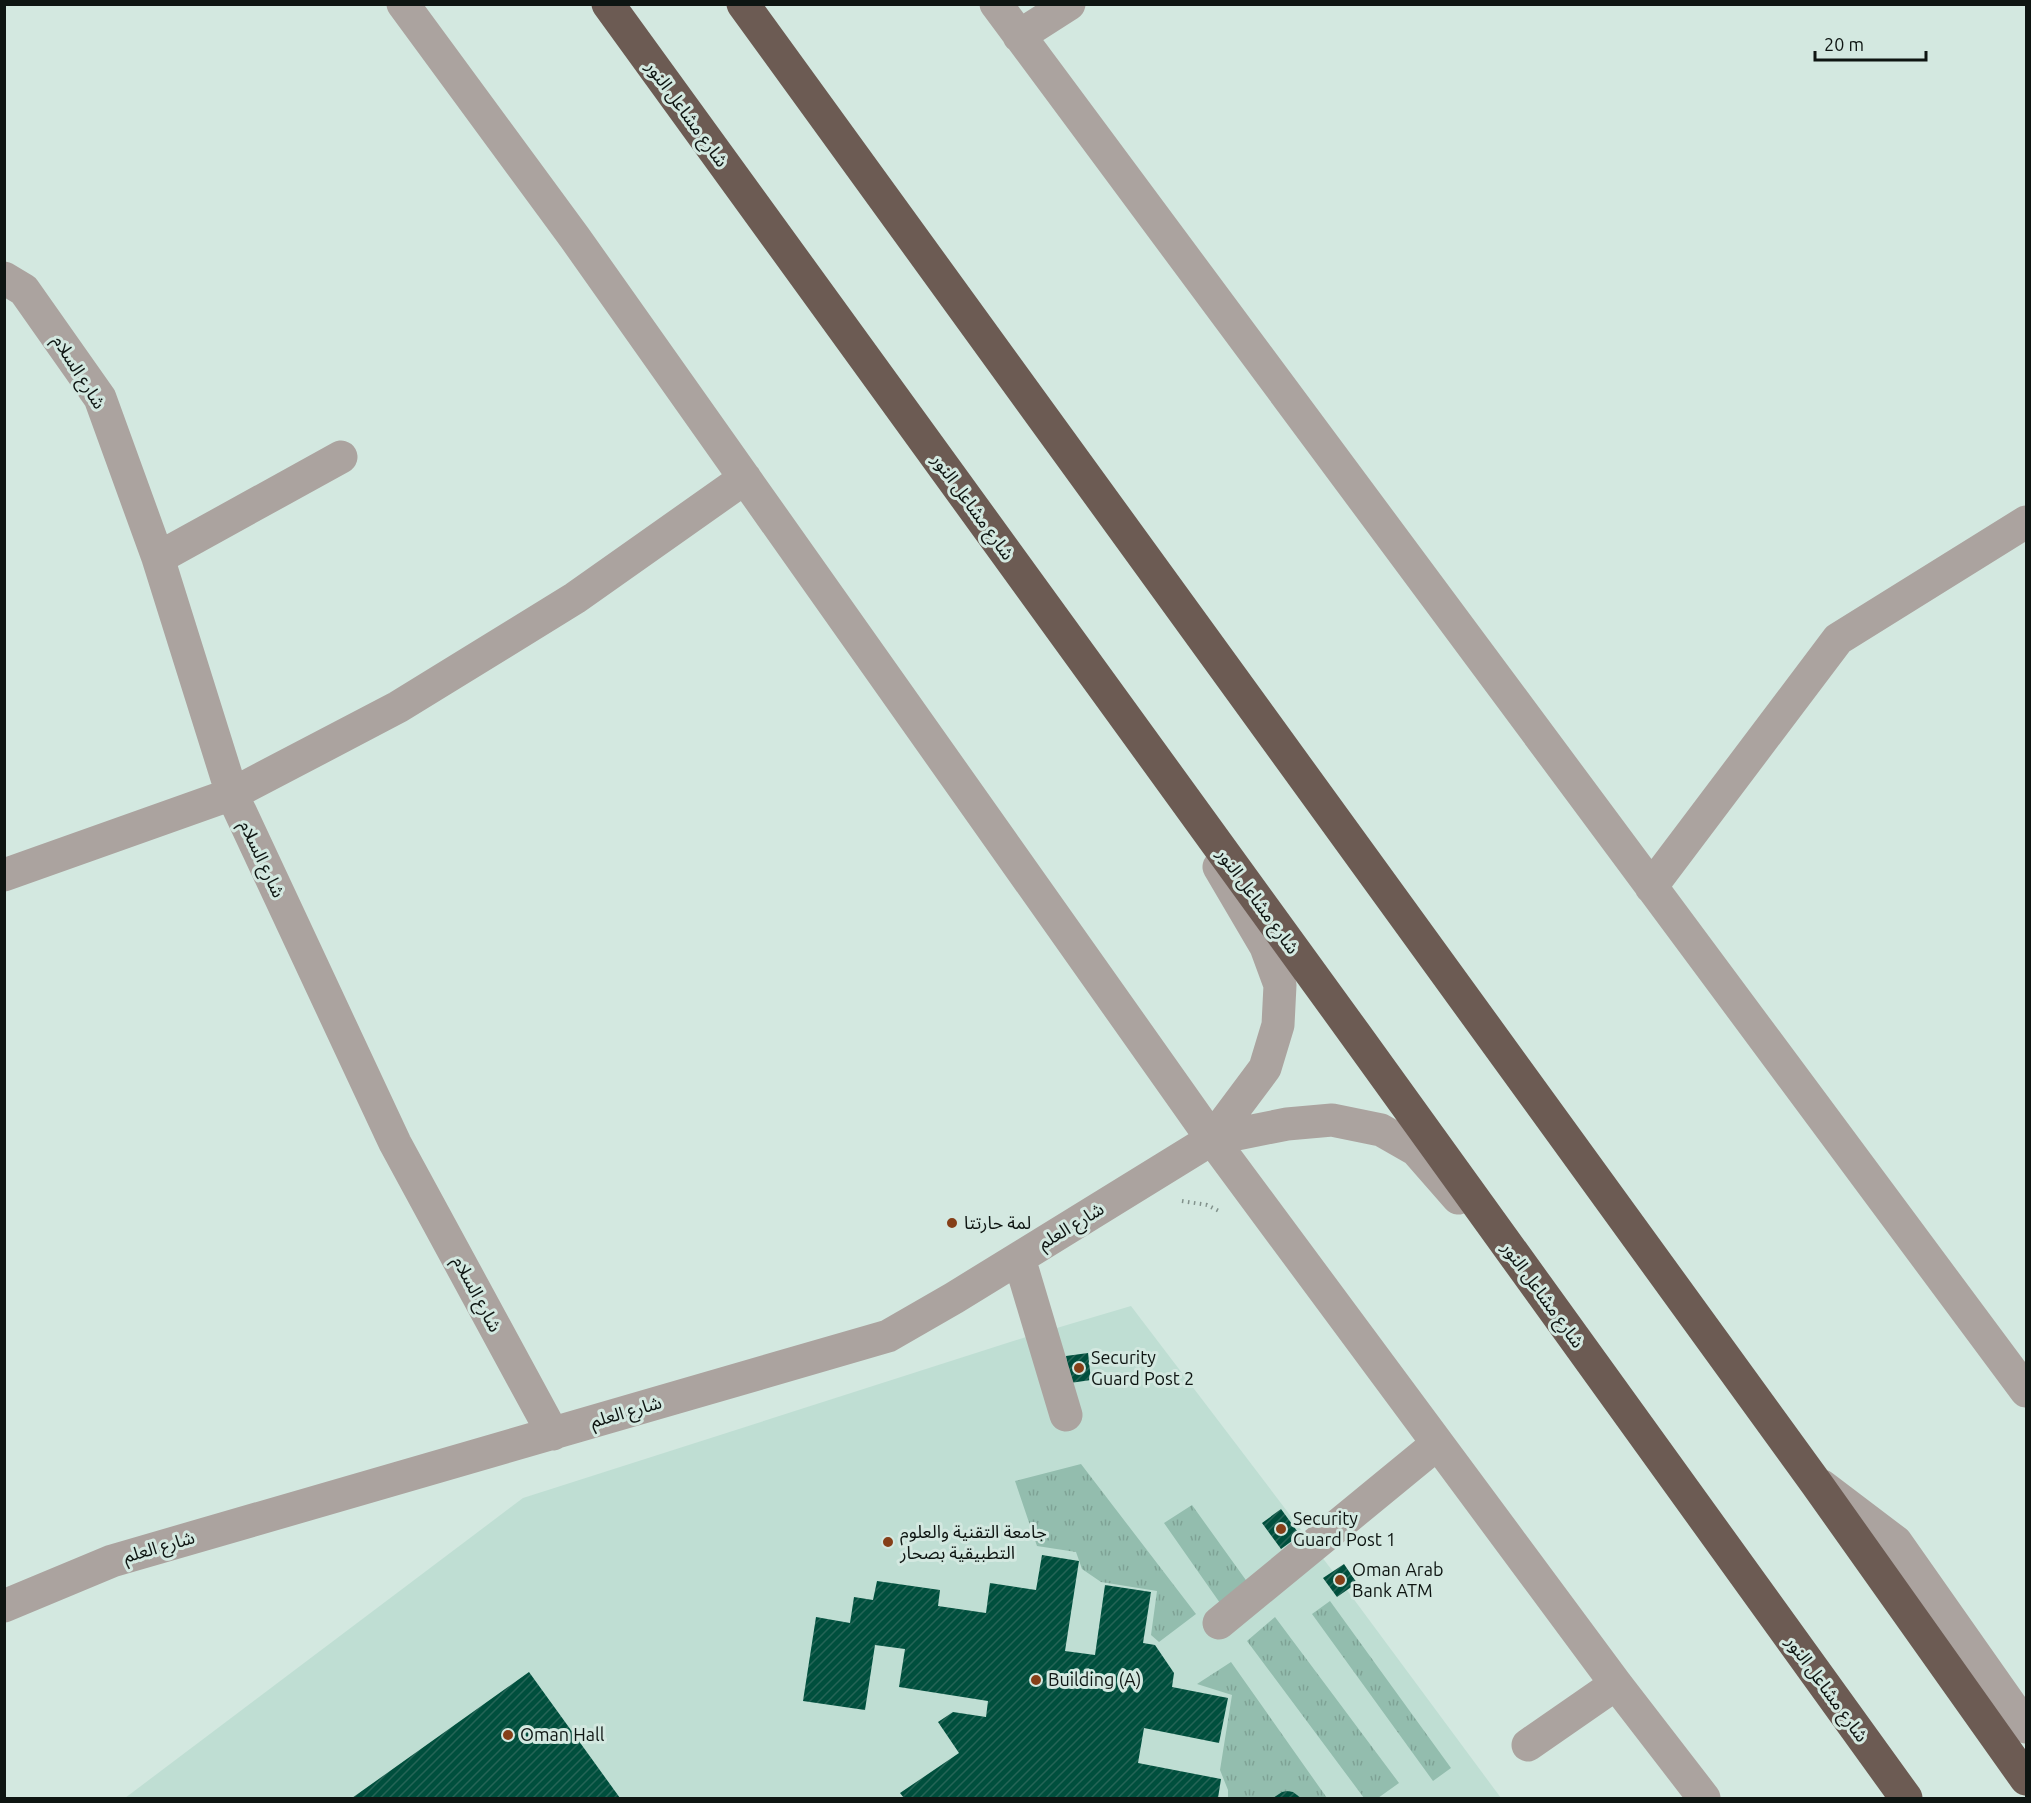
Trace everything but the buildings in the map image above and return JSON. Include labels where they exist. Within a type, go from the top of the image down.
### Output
[{"type":"highway","name":"شارع مشاعل النور","points":[[608,4],[1906,1798]]},
{"type":"highway","points":[[743,4],[1816,1483],[2026,1779]]},
{"type":"street","points":[[403,4],[575,238],[1212,1140],[1616,1684],[1704,1798]]},
{"type":"street","points":[[996,4],[2026,1391]]},
{"type":"street","points":[[1019,36],[1069,4]]},
{"type":"street","name":"شارع السلام","points":[[4,278],[24,290],[100,398],[158,558],[232,794],[395,1143],[552,1434]]},
{"type":"street","points":[[158,558],[341,457]]},
{"type":"street","points":[[4,875],[232,794],[398,707],[565,604],[745,478]]},
{"type":"street","points":[[1651,887],[1838,639],[2026,522]]},
{"type":"street","points":[[1162,768],[1266,947],[1280,985],[1278,1025],[1265,1068],[1212,1140]]},
{"type":"street","points":[[1212,1140],[1287,1124],[1332,1120],[1381,1130],[1416,1150],[1538,1288]]},
{"type":"street","name":"شارع العلم","points":[[4,1606],[112,1561],[888,1336],[1212,1140]]},
{"type":"street","points":[[1019,1258],[1066,1415]]},
{"type":"street","points":[[1219,1623],[1437,1444]]},
{"type":"street","points":[[1816,1483],[1896,1542],[2026,1727]]},
{"type":"street","points":[[1528,1745],[1616,1684]]},
{"type":"street","points":[[1649,1727],[1684,1798]]},
{"type":"path","points":[[1173,1202],[1207,1205],[1230,1216]]},
{"type":"shaded area","name":"جامعة التقنية والعلوم التطبيقية بصحار","points":[[1131,1306],[1344,1586],[1501,1798],[125,1798],[523,1498],[1023,1338]]},
{"type":"green space","points":[[1081,1464],[1196,1614],[1159,1642],[1151,1635],[1157,1591],[1101,1582],[1082,1569],[1076,1552],[1037,1546],[1015,1481]]},
{"type":"green space","points":[[1192,1505],[1248,1583],[1220,1603],[1164,1523]]},
{"type":"green space","points":[[1330,1601],[1451,1768],[1433,1781],[1312,1614]]},
{"type":"green space","points":[[1275,1617],[1399,1783],[1378,1798],[1364,1798],[1247,1641]]},
{"type":"green space","points":[[1231,1662],[1327,1798],[1228,1798],[1228,1790],[1220,1770],[1232,1695],[1197,1684]]},
{"type":"place","name":"لمة حارتتا","points":[[952,1223]]},
{"type":"place","name":"Security Guard Post 2","points":[[1079,1368]]},
{"type":"place","name":"Security Guard Post 1","points":[[1281,1529]]},
{"type":"place","name":"جامعة التقنية والعلوم التطبيقية بصحار","points":[[888,1542]]},
{"type":"place","name":"Oman Arab Bank ATM","points":[[1340,1580]]},
{"type":"place","name":"Building (A)","points":[[1036,1680]]},
{"type":"place","name":"Oman Hall","points":[[508,1735]]}]
